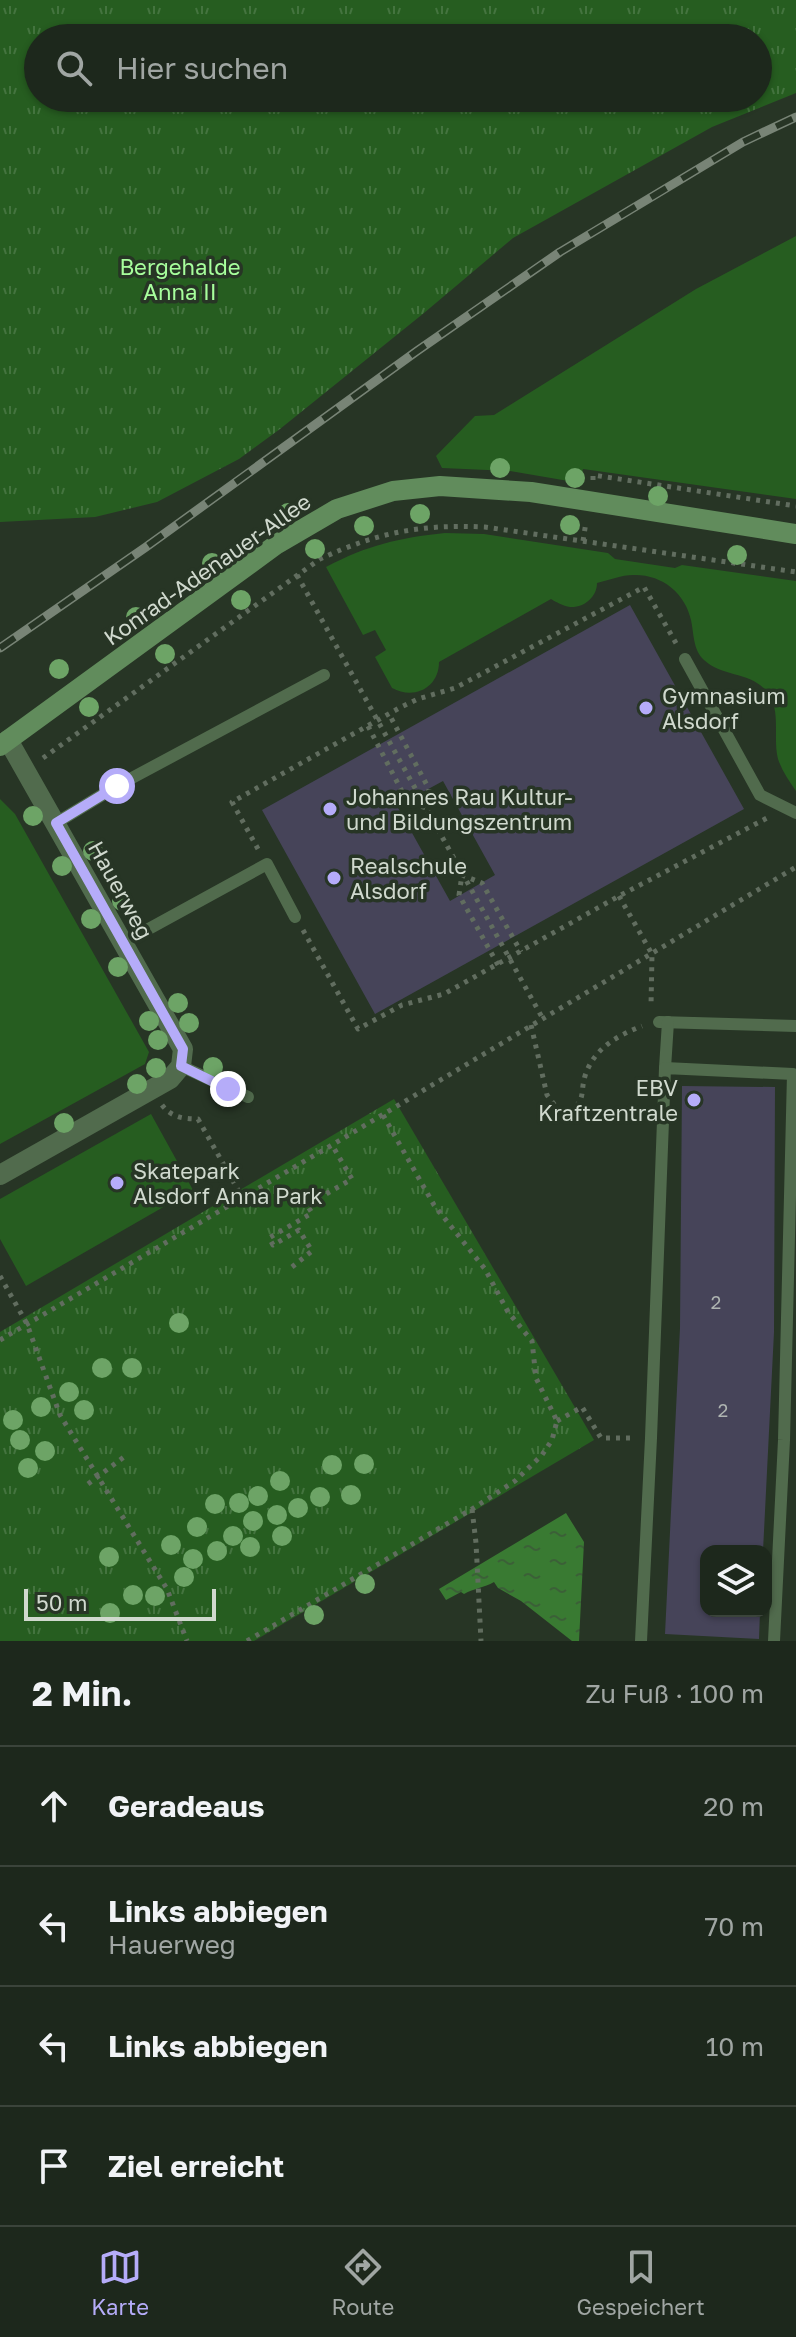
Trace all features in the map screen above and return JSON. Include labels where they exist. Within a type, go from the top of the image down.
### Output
[{"type":"street","name":"Konrad-Adenauer-Allee","points":[[4,743],[277,544],[337,509],[393,491],[440,486],[531,492],[796,534]]},
{"type":"street","name":"Hauerweg","points":[[4,743],[26,770],[183,1049],[181,1066]]},
{"type":"street","points":[[0,1175],[152,1091],[170,1079],[181,1066]]},
{"type":"lane","points":[[685,659],[760,795],[790,810]]},
{"type":"lane","points":[[56,823],[117,786],[324,675]]},
{"type":"lane","points":[[123,943],[267,864],[295,917]]},
{"type":"lane","points":[[641,1641],[665,1068],[659,1022],[796,1026]]},
{"type":"lane","points":[[181,1066],[248,1097]]},
{"type":"lane","points":[[665,1068],[793,1074],[793,1209],[774,1641]]},
{"type":"path","points":[[26,770],[320,559],[352,544],[407,529],[444,525],[485,527],[796,572]]},
{"type":"path","points":[[297,575],[543,1019]]},
{"type":"path","points":[[267,864],[232,802],[389,714],[418,699],[455,688],[644,587],[685,659]]},
{"type":"path","points":[[389,714],[429,789],[426,808]]},
{"type":"path","points":[[368,726],[407,801],[426,808]]},
{"type":"path","points":[[295,917],[358,1029],[402,1005],[444,994],[619,896],[790,810]]},
{"type":"path","points":[[0,1340],[796,867]]},
{"type":"path","points":[[462,875],[482,883],[521,952]]},
{"type":"path","points":[[462,875],[459,895],[498,965]]},
{"type":"path","points":[[531,1025],[547,1095],[557,1108],[572,1111],[581,1102],[585,1074],[600,1048],[621,1035],[659,1022],[652,954],[619,896]]},
{"type":"path","points":[[152,1091],[167,1112],[183,1119],[198,1119],[242,1197]]},
{"type":"path","points":[[247,1641],[515,1481],[542,1455],[552,1440],[557,1421],[536,1378],[532,1341],[508,1312],[485,1269],[434,1205],[383,1115]]},
{"type":"path","points":[[292,1267],[312,1251],[299,1230],[273,1245],[269,1238],[312,1213],[307,1205],[352,1179],[332,1145]]},
{"type":"path","points":[[0,1276],[27,1324],[60,1415],[167,1589],[187,1641]]},
{"type":"path","points":[[557,1421],[582,1407],[601,1438],[651,1438]]},
{"type":"path","points":[[88,1484],[124,1457]]},
{"type":"path","points":[[472,1509],[481,1641]]},
{"type":"green space","name":"Bergehalde Anna II","points":[[0,0],[796,0],[796,93],[772,103],[772,24],[24,24],[24,112],[749,112],[712,127],[513,238],[424,313],[239,459],[157,502],[95,517],[0,522]]},
{"type":"green space","points":[[796,236],[796,499],[583,469],[580,483],[510,471],[442,468],[436,456],[475,416],[494,415],[696,289]]},
{"type":"green space","points":[[445,533],[484,534],[608,553],[615,559],[796,581],[796,791],[778,759],[774,705],[765,689],[704,660],[696,647],[691,620],[683,601],[671,587],[653,578],[629,575],[597,583],[592,597],[585,604],[575,607],[551,599],[439,662],[435,679],[424,689],[409,693],[392,688],[375,657],[386,650],[375,630],[363,635],[326,567],[384,544]]},
{"type":"green space","points":[[0,799],[15,814],[149,1052],[145,1064],[0,1144]]},
{"type":"green space","points":[[394,1099],[594,1440],[254,1641],[0,1641],[0,1332]]},
{"type":"green space","name":"Skatepark Alsdorf Anna Park","points":[[151,1114],[193,1190],[26,1286],[0,1239],[0,1199]]},
{"type":"water","points":[[566,1513],[584,1542],[579,1641],[572,1641],[494,1582],[446,1600],[439,1589]]},
{"type":"building","name":"Johannes Rau Kultur- und Bildungszentrum","points":[[630,605],[744,809],[375,1014],[262,810]],"holes":[[[443,781],[495,875],[450,901],[397,806]]]},
{"type":"building","points":[[682,1086],[775,1087],[774,1332],[763,1545],[700,1545],[700,1617],[760,1617],[759,1639],[665,1634],[680,1328]]},
{"type":"railway","points":[[0,648],[560,252],[743,142],[796,117]]},
{"type":"place","name":"Gymnasium Alsdorf","points":[[646,708]]},
{"type":"place","name":"Johannes Rau Kultur- und Bildungszentrum","points":[[330,809]]},
{"type":"place","name":"Realschule Alsdorf","points":[[334,878]]},
{"type":"place","name":"EBV Kraftzentrale","points":[[694,1100]]},
{"type":"place","name":"Skatepark Alsdorf Anna Park","points":[[117,1183]]},
{"type":"route","points":[[117,786],[56,823],[183,1049],[181,1066],[228,1089]]}]
